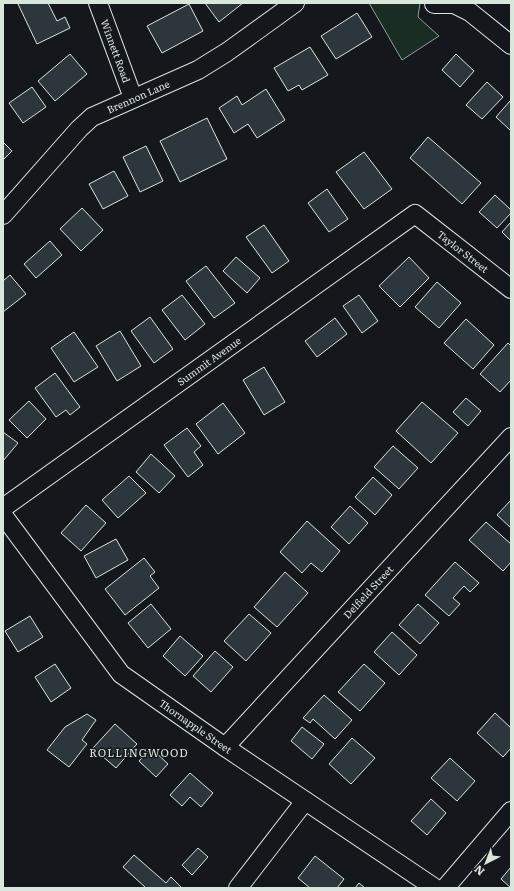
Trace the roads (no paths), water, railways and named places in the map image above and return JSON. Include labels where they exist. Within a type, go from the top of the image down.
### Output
[{"type":"street","name":"Winnett Road","points":[[98,3],[133,98]]},
{"type":"street","name":"Brennon Lane","points":[[3,215],[79,129],[92,117],[198,70],[227,52],[295,3]]},
{"type":"street","points":[[434,4],[454,4],[470,12],[511,45]]},
{"type":"street","name":"Taylor Street","points":[[415,214],[511,289]]},
{"type":"street","name":"Summit Avenue","points":[[3,508],[415,214]]},
{"type":"street","name":"Delfield Street","points":[[225,747],[511,437]]},
{"type":"street","name":"Thornapple Street","points":[[3,515],[121,674],[225,747],[435,888]]},
{"type":"street","points":[[238,888],[305,801]]},
{"type":"street","points":[[445,888],[511,811]]},
{"type":"district","name":"ROLLINGWOOD","points":[[139,753]]}]
